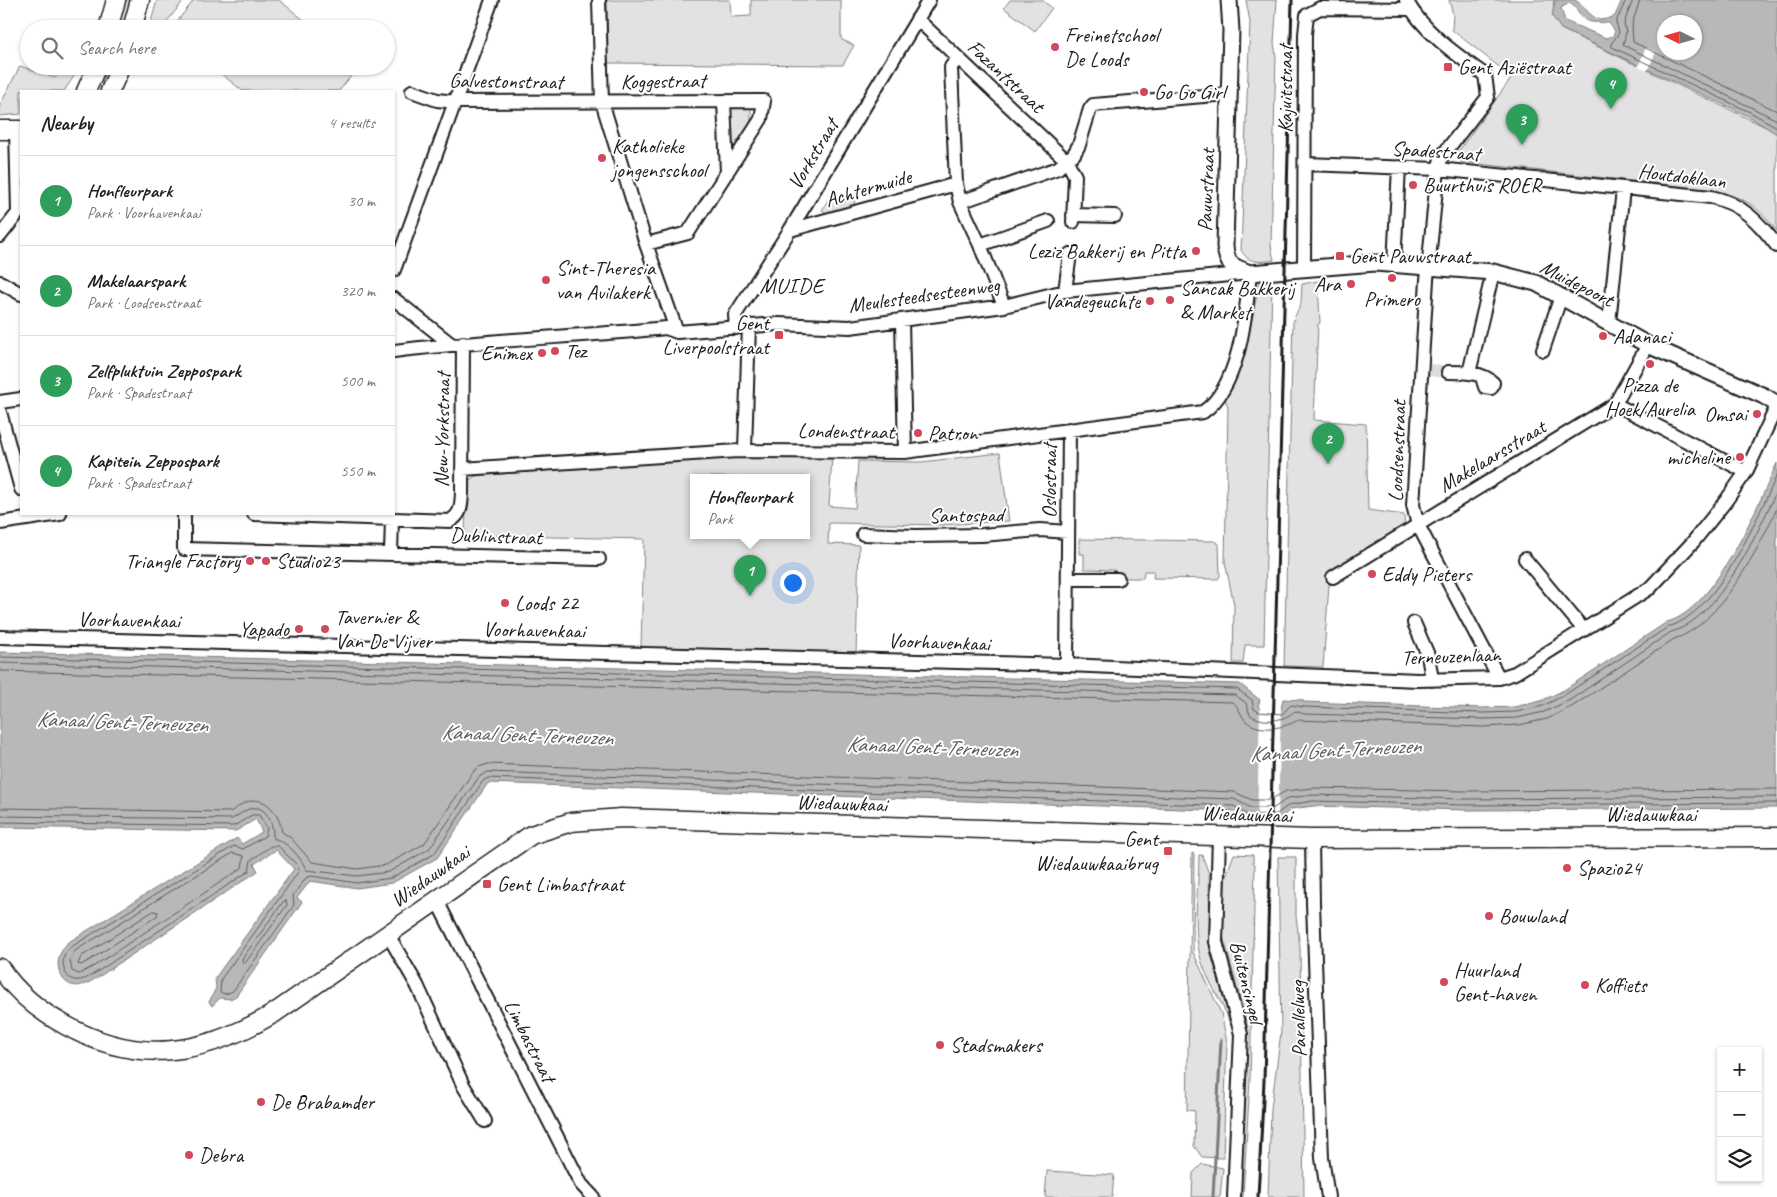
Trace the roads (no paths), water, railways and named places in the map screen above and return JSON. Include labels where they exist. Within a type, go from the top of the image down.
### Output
[{"type":"main road","points":[[110,20],[116,0]]},
{"type":"main road","points":[[134,20],[140,0]]},
{"type":"main road","points":[[92,89],[96,75]]},
{"type":"main road","points":[[110,90],[117,75]]},
{"type":"main road","name":"Wiedauwkaai","points":[[0,968],[9,981],[41,1012],[84,1036],[117,1048],[154,1052],[184,1050],[248,1029],[273,1014],[436,899],[531,835],[571,822],[621,818],[1312,839],[1777,837]]},
{"type":"street","points":[[395,267],[492,0]]},
{"type":"street","points":[[600,0],[602,102],[646,244],[677,332]]},
{"type":"street","name":"Vorkstraat","points":[[736,328],[736,315],[790,230],[929,0]]},
{"type":"street","points":[[960,202],[1058,168],[1067,161],[1079,145],[1090,109],[1093,105],[1229,94],[1231,30],[1229,0]]},
{"type":"street","points":[[1408,5],[1432,32],[1486,75],[1488,97],[1442,156],[1438,169]]},
{"type":"street","name":"Kajuitstraat","points":[[1304,269],[1306,164],[1305,34],[1307,15],[1320,8],[1408,5]]},
{"type":"street","name":"Fazantstraat","points":[[917,19],[1067,161]]},
{"type":"street","points":[[958,58],[951,67],[956,184],[960,202],[980,245],[1004,306]]},
{"type":"street","name":"Galvestonstraat","points":[[412,91],[438,100],[456,102],[602,102]]},
{"type":"street","name":"Pauwstraat","points":[[1229,94],[1226,258],[1232,266],[1250,273]]},
{"type":"street","name":"Koggestraat","points":[[724,101],[727,173]]},
{"type":"street","name":"Koggestraat","points":[[602,102],[764,101],[761,119],[688,232],[646,244]]},
{"type":"street","points":[[0,236],[18,213],[14,129]]},
{"type":"street","points":[[1067,161],[1075,176],[1073,219],[1116,216]]},
{"type":"street","name":"Spadestraat","points":[[1306,164],[1438,169],[1623,190]]},
{"type":"street","points":[[1394,264],[1399,167]]},
{"type":"street","name":"Loodsenstraat","points":[[1438,169],[1428,266],[1425,370],[1413,504],[1418,524],[1498,678]]},
{"type":"street","name":"Achtermuide","points":[[790,230],[956,184]]},
{"type":"street","name":"Houtdoklaan","points":[[1623,190],[1648,189],[1722,199],[1746,212],[1777,246]]},
{"type":"street","points":[[1609,323],[1623,190]]},
{"type":"street","points":[[980,245],[1048,221]]},
{"type":"street","points":[[1066,291],[1070,254]]},
{"type":"street","name":"Muidepoort","points":[[1250,273],[1394,264],[1493,272],[1536,283],[1648,345],[1764,396],[1777,405]]},
{"type":"street","points":[[1469,373],[1493,272]]},
{"type":"street","name":"Meulesteedsesteenweg","points":[[395,351],[457,344],[585,336],[666,328],[677,332],[736,328],[749,325],[850,327],[1004,306],[1066,291],[1250,273]]},
{"type":"street","name":"Londenstraat","points":[[462,469],[745,450],[905,452],[1203,412],[1210,407],[1220,394],[1238,352],[1246,310],[1250,273]]},
{"type":"street","points":[[0,282],[20,293]]},
{"type":"street","points":[[1543,350],[1561,296]]},
{"type":"street","points":[[395,300],[457,344]]},
{"type":"street","points":[[902,320],[905,452]]},
{"type":"street","points":[[745,450],[749,325]]},
{"type":"street","name":"New-Yorkstraat","points":[[392,519],[450,521],[457,517],[460,511],[462,469],[457,344]]},
{"type":"street","name":"Makelaarsstraat","points":[[1333,577],[1615,404],[1648,345]]},
{"type":"street","points":[[1448,372],[1469,373],[1482,377]]},
{"type":"street","points":[[0,402],[20,399]]},
{"type":"street","points":[[1615,404],[1746,472]]},
{"type":"street","name":"Terneuzenlaan","points":[[1066,665],[1432,680],[1498,678],[1515,673],[1650,588],[1693,542],[1746,472],[1777,405]]},
{"type":"street","points":[[0,412],[20,485]]},
{"type":"street","name":"Oslostraat","points":[[1066,665],[1069,429]]},
{"type":"street","points":[[0,523],[29,516],[44,515]]},
{"type":"street","name":"Dublinstraat","points":[[184,515],[184,549],[599,559]]},
{"type":"street","points":[[282,515],[392,519],[391,553]]},
{"type":"street","name":"Santospad","points":[[863,534],[916,536],[1014,534],[1040,530],[1068,532]]},
{"type":"street","points":[[1525,560],[1584,630]]},
{"type":"street","points":[[1068,579],[1118,579]]},
{"type":"street","points":[[1414,623],[1428,655],[1432,680]]},
{"type":"street","name":"Voorhavenkaai","points":[[0,637],[1066,665]]},
{"type":"street","name":"Buitensingel","points":[[1219,836],[1216,942],[1241,1034],[1234,1197]]},
{"type":"street","name":"Parallelweg","points":[[1312,839],[1312,903],[1322,1158],[1328,1197]]},
{"type":"street","name":"Limbastraat","points":[[436,899],[581,1184],[594,1197]]},
{"type":"street","points":[[387,933],[417,985],[463,1085],[485,1121]]},
{"type":"water","points":[[1555,0],[1575,0],[1592,16],[1607,19],[1615,16],[1622,0],[1777,0],[1777,134],[1748,116],[1561,29],[1552,16]],"holes":[[[1569,3],[1587,21],[1609,23],[1615,31],[1613,36],[1606,38],[1565,21],[1561,8]]]},
{"type":"water","name":"Kanaal Gent-Terneuzen","points":[[1777,463],[1777,808],[1467,810],[1313,806],[1291,809],[1280,819],[1240,819],[1240,815],[1234,811],[488,783],[437,858],[392,883],[357,888],[310,881],[297,898],[302,902],[236,996],[230,999],[220,998],[212,1006],[209,1002],[216,988],[215,978],[294,869],[276,850],[254,864],[258,871],[89,983],[76,986],[66,982],[60,973],[59,957],[67,943],[237,838],[242,844],[262,832],[256,819],[236,831],[0,827],[0,652],[1240,684],[1260,700],[1258,706],[1260,708],[1281,709],[1283,699],[1303,700],[1303,702],[1483,708],[1514,707],[1541,701],[1564,690],[1667,622],[1685,613],[1702,598],[1733,554],[1747,529]]},
{"type":"waterway","points":[[1213,1197],[1221,1040]]},
{"type":"tunnel","points":[[1429,370],[1448,372]]},
{"type":"railway","points":[[1258,1197],[1264,1081],[1292,0]]},
{"type":"place","name":"Freinetschool De Loods","points":[[1055,47]]},
{"type":"place","name":"Gent Aziëstraat","points":[[1448,67]]},
{"type":"place","name":"Go Go Girl","points":[[1144,92]]},
{"type":"place","name":"Kapitein Zeppospark","points":[[1611,109]]},
{"type":"place","name":"Zelfpluktuin Zeppospark","points":[[1522,145]]},
{"type":"place","name":"Katholieke jongensschool","points":[[602,158]]},
{"type":"place","name":"Buurthuis ROER","points":[[1413,185]]},
{"type":"place","name":"Leziz Bakkerij en Pitta","points":[[1196,251]]},
{"type":"place","name":"Gent Pauwstraat","points":[[1340,256]]},
{"type":"place","name":"Primero","points":[[1392,278]]},
{"type":"place","name":"Sint-Theresia van Avilakerk","points":[[546,280]]},
{"type":"place","name":"Ara","points":[[1351,284]]},
{"type":"place","name":"Sancak Bakkerij & Market","points":[[1170,300]]},
{"type":"place","name":"Vandegeuchte","points":[[1150,301]]},
{"type":"place","name":"Gent Liverpoolstraat","points":[[779,335]]},
{"type":"place","name":"Adanaci","points":[[1603,336]]},
{"type":"place","name":"Tez","points":[[555,351]]},
{"type":"place","name":"Enimex","points":[[542,353]]},
{"type":"place","name":"Pizza de Hoek/Aurelia","points":[[1650,364]]},
{"type":"place","name":"Omsai","points":[[1757,414]]},
{"type":"place","name":"Patron","points":[[918,433]]},
{"type":"place","name":"micheline","points":[[1740,457]]},
{"type":"place","name":"Makelaarspark","points":[[1328,464]]},
{"type":"place","name":"Triangle Factory","points":[[250,561]]},
{"type":"place","name":"Studio23","points":[[266,561]]},
{"type":"place","name":"Eddy Pieters","points":[[1372,574]]},
{"type":"place","name":"Honfleurpark","points":[[750,596]]},
{"type":"place","name":"Loods 22","points":[[505,603]]},
{"type":"place","name":"Yapado","points":[[299,629]]},
{"type":"place","name":"Tavernier & Van De Vijver","points":[[325,629]]},
{"type":"place","name":"Gent Wiedauwkaaibrug","points":[[1168,851]]},
{"type":"place","name":"Spazio24","points":[[1567,868]]},
{"type":"place","name":"Gent Limbastraat","points":[[487,884]]},
{"type":"place","name":"Bouwland","points":[[1489,916]]},
{"type":"place","name":"Huurland Gent-haven","points":[[1444,982]]},
{"type":"place","name":"Koffiets","points":[[1585,985]]},
{"type":"place","name":"Stadsmakers","points":[[940,1045]]},
{"type":"place","name":"De Brabamder","points":[[261,1102]]},
{"type":"place","name":"Debra","points":[[189,1155]]},
{"type":"district","name":"MUIDE","points":[[792,285]]}]
